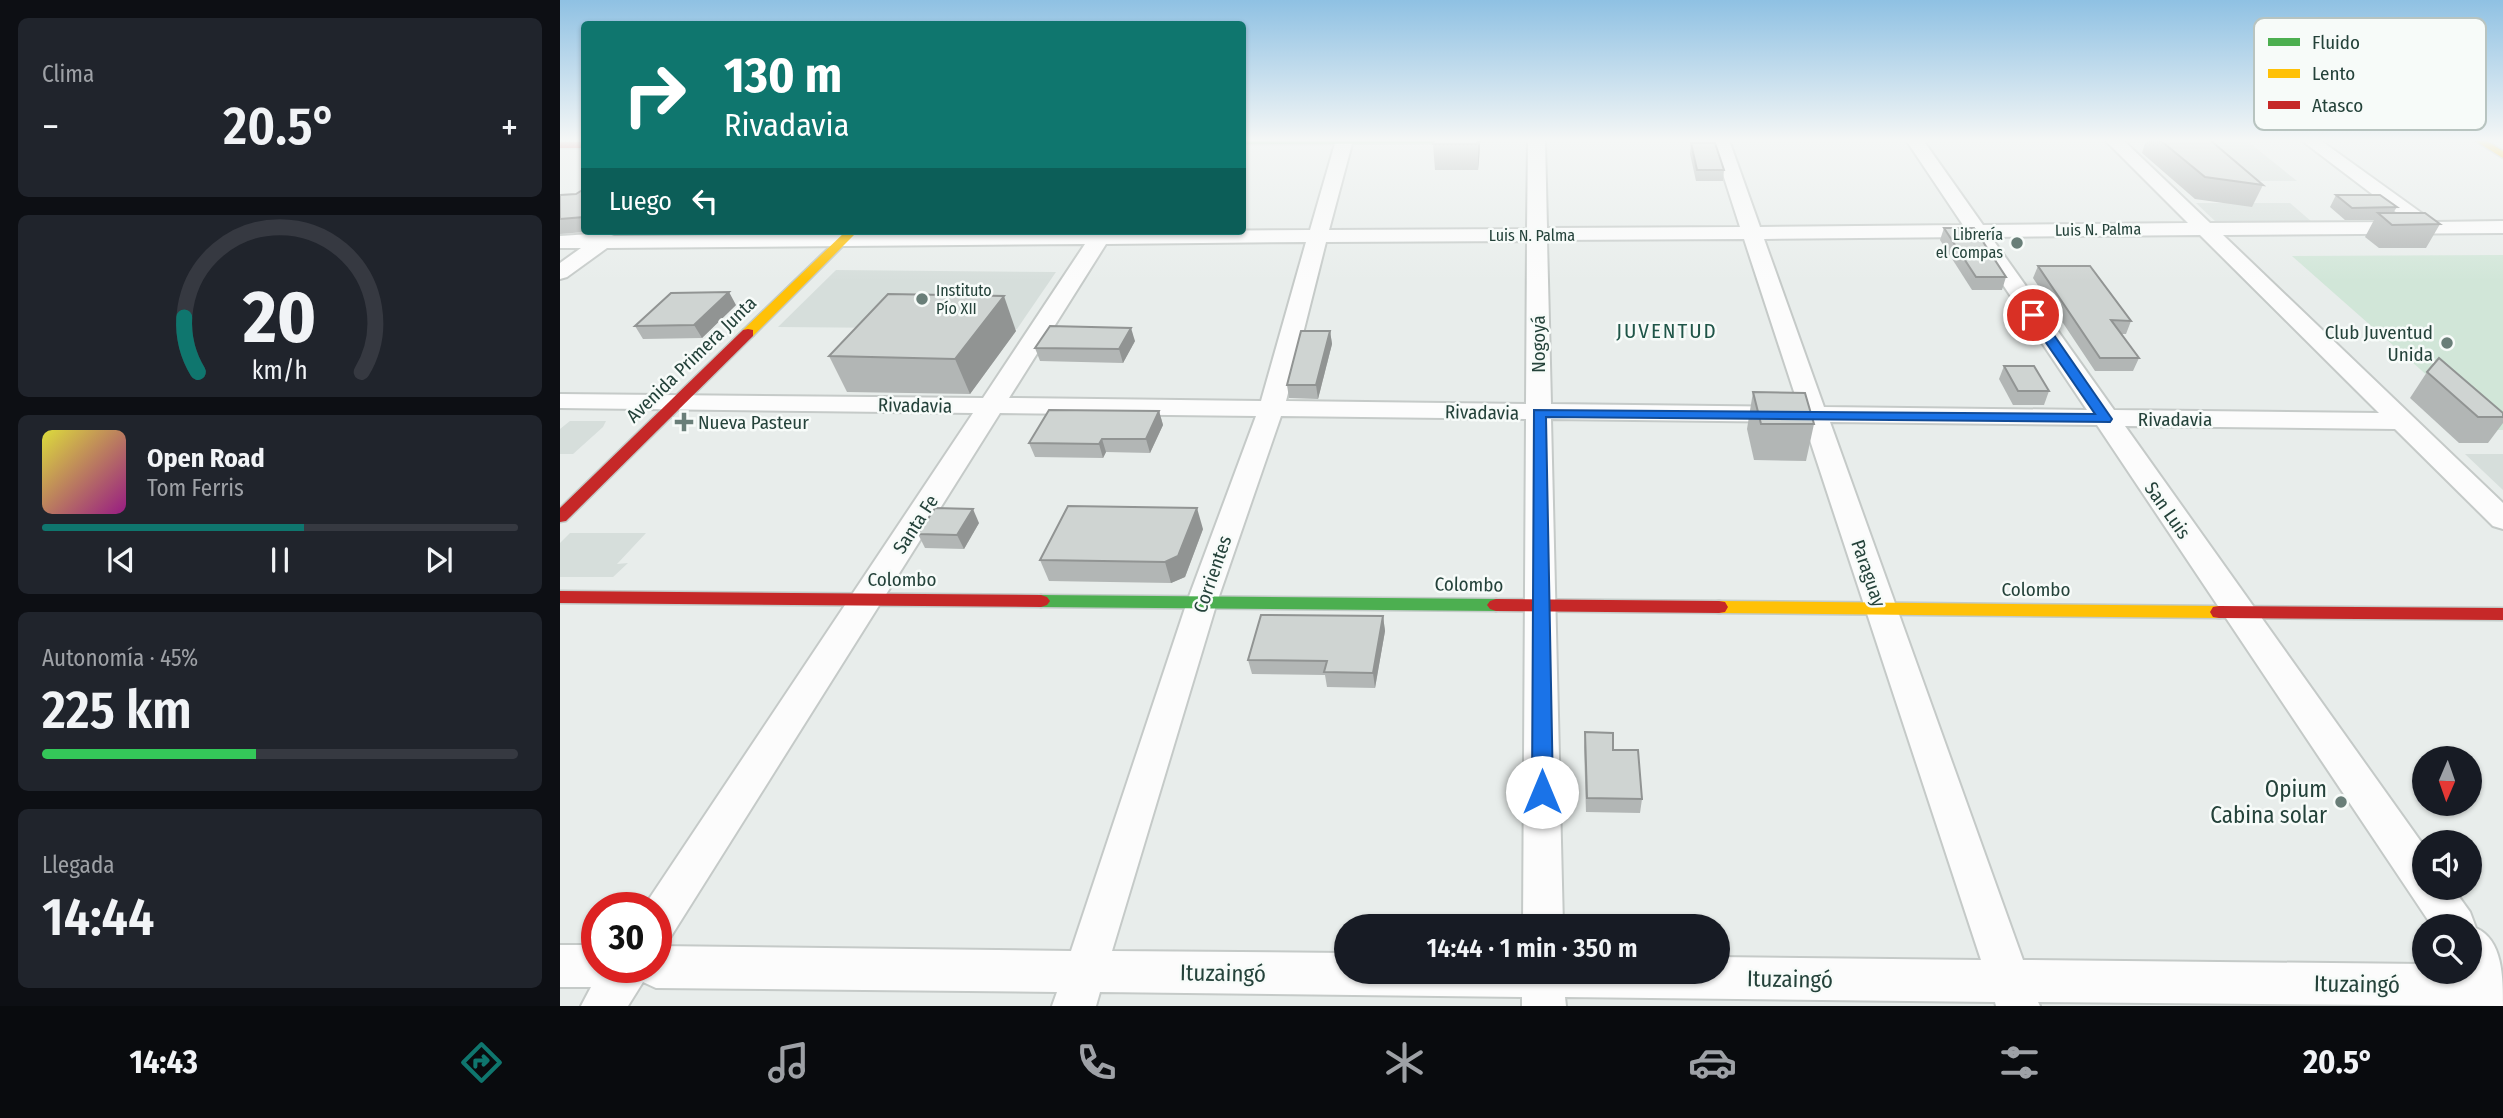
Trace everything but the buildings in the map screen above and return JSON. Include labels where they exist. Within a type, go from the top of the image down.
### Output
[{"type":"street","name":"Corrientes","points":[[1079,989],[1202,603],[1271,409],[1331,187]]},
{"type":"street","name":"Nogoyá","points":[[1536,187],[1543,914]]},
{"type":"street","name":"Paraguay","points":[[1737,187],[2014,994]]},
{"type":"street","name":"San Luis","points":[[1946,187],[2412,862]]},
{"type":"street","points":[[2160,187],[2503,519]]},
{"type":"street","points":[[2374,187],[2429,227]]},
{"type":"street","name":"Luis N. Palma","points":[[560,242],[610,236],[1319,237],[2503,227]]},
{"type":"street","name":"Santa Fe","points":[[672,899],[1102,235]]},
{"type":"street","points":[[560,273],[610,236]]},
{"type":"street","name":"Avenida Primera Junta","points":[[741,317],[836,236]]},
{"type":"street","name":"Avenida Primera Junta","points":[[560,517],[674,393],[836,236]]},
{"type":"street","name":"Rivadavia","points":[[560,401],[642,411],[674,393],[991,406],[2404,421]]},
{"type":"street","name":"Colombo","points":[[560,597],[2503,614]]},
{"type":"street","points":[[2482,962],[2501,988]]},
{"type":"street","points":[[560,966],[581,966]]},
{"type":"street","name":"Ituzaingó","points":[[672,968],[1079,989],[1544,985],[2014,994],[2501,988]]},
{"type":"street","points":[[603,1006],[618,983]]},
{"type":"shaded area","points":[[2196,203],[2290,203],[2312,222],[2216,222]]},
{"type":"shaded area","name":"Instituto Pío XII","points":[[836,270],[1056,272],[1017,329],[778,327]]},
{"type":"shaded area","points":[[570,421],[606,421],[603,427],[573,454],[560,454],[560,429]]},
{"type":"shaded area","points":[[2465,454],[2503,454],[2503,490]]},
{"type":"shaded area","points":[[570,533],[646,533],[617,564],[628,563],[613,577],[560,577],[560,543]]},
{"type":"green space","name":"Club Juventud Unida","points":[[2503,255],[2503,430],[2489,430],[2292,256]]},
{"type":"traffic: fast","points":[[1041,601],[1496,605]]},
{"type":"traffic: slow","points":[[748,333],[848,235]]},
{"type":"traffic: slow","points":[[1719,607],[2219,612]]},
{"type":"traffic: jam","points":[[560,517],[748,333]]},
{"type":"traffic: jam","points":[[560,597],[1041,601]]},
{"type":"traffic: jam","points":[[1496,605],[1719,607]]},
{"type":"traffic: jam","points":[[2219,612],[2503,614]]},
{"type":"place","name":"Librería el Compas","points":[[2017,243]]},
{"type":"place","name":"Instituto Pío XII","points":[[922,299]]},
{"type":"place","name":"Club Juventud Unida","points":[[2447,343]]},
{"type":"place","name":"Nueva Pasteur","points":[[684,422]]},
{"type":"place","name":"Opium Cabina solar","points":[[2341,802]]},
{"type":"district","name":"JUVENTUD","points":[[1667,331]]},
{"type":"route","points":[[1542,792],[1539,413],[2105,419],[2033,315]]}]
